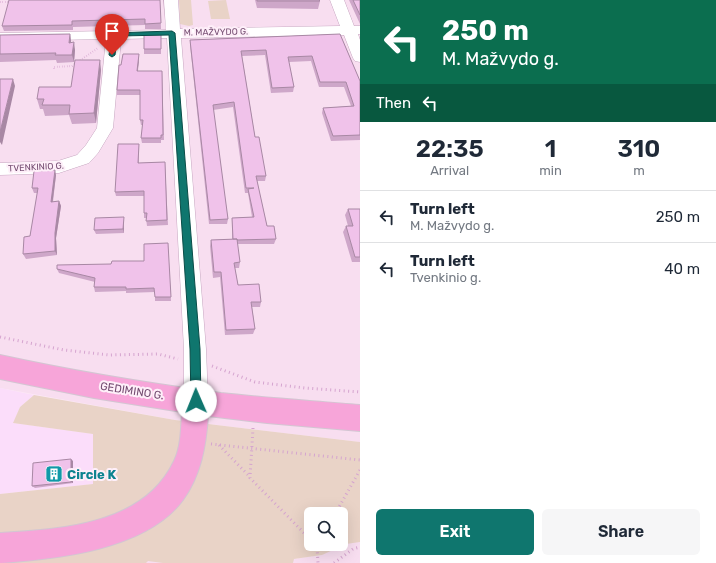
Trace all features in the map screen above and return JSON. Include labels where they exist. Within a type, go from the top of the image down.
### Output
[{"type":"main road","name":"GEDIMINO G.","points":[[0,367],[96,386],[196,401],[254,409],[360,418]]},
{"type":"main road","points":[[0,548],[44,546],[92,537],[130,524],[151,510],[170,493],[186,468],[193,442],[196,401]]},
{"type":"street","points":[[171,0],[172,33],[195,349],[196,401]]},
{"type":"street","points":[[337,0],[354,30],[360,58]]},
{"type":"street","name":"M. MAŽVYDO G.","points":[[0,37],[108,40],[172,33],[354,30]]},
{"type":"street","name":"TVENKINIO G.","points":[[0,169],[59,167],[82,159],[92,149],[104,128],[108,40]]},
{"type":"path","points":[[0,2],[15,1]]},
{"type":"path","points":[[54,69],[54,67],[72,66],[108,40]]},
{"type":"path","points":[[250,478],[255,382]]},
{"type":"path","points":[[207,444],[252,450],[360,460]]},
{"type":"path","points":[[219,445],[304,533]]},
{"type":"path","points":[[339,507],[360,470]]},
{"type":"path","points":[[334,563],[353,549],[360,546]]},
{"type":"path","points":[[317,551],[318,563]]},
{"type":"shaded area","points":[[0,0],[360,0],[360,442],[175,420],[0,388]]},
{"type":"shaded area","points":[[179,0],[191,0],[193,25],[189,26],[180,24]]},
{"type":"shaded area","points":[[226,0],[230,19],[211,19],[208,1]]},
{"type":"shaded area","points":[[0,388],[34,395],[20,407],[14,423],[93,434],[93,484],[0,494]]},
{"type":"shaded area","points":[[34,395],[175,420],[360,442],[360,542],[348,544],[348,507],[304,507],[304,551],[331,551],[322,555],[294,559],[293,563],[163,563],[148,561],[146,563],[0,563],[0,494],[93,484],[93,434],[13,423],[20,407]]},
{"type":"shaded area","points":[[360,520],[360,563],[109,563],[143,546],[294,559],[321,555],[328,551],[348,551],[348,535]]},
{"type":"building","points":[[9,0],[160,0],[161,23],[145,24],[145,19],[72,21],[72,25],[2,26]]},
{"type":"building","points":[[319,0],[320,1],[257,1]]},
{"type":"building","points":[[353,0],[360,0],[360,15]]},
{"type":"building","points":[[70,34],[69,43],[74,42],[72,55],[55,55],[56,53],[0,54],[0,35]]},
{"type":"building","points":[[161,34],[161,49],[144,49],[144,35]]},
{"type":"building","points":[[340,34],[360,81],[360,135],[333,136],[323,108],[354,106],[346,82],[320,82],[312,56],[288,57],[294,87],[272,88],[266,50],[241,51],[255,137],[259,137],[266,176],[256,176],[267,226],[274,226],[276,239],[233,239],[232,218],[254,217],[248,189],[254,188],[246,188],[234,102],[213,105],[228,219],[210,220],[190,40]]},
{"type":"building","points":[[123,54],[139,54],[137,71],[162,71],[163,135],[161,135],[161,138],[141,138],[143,120],[140,120],[140,90],[117,90],[119,65],[121,65]]},
{"type":"building","points":[[75,60],[100,60],[94,113],[69,114],[70,105],[42,105],[44,99],[37,99],[39,87],[71,87]]},
{"type":"building","points":[[0,79],[13,79],[0,132]]},
{"type":"building","points":[[118,144],[139,144],[138,163],[165,162],[167,220],[146,221],[147,213],[144,213],[144,191],[115,192]]},
{"type":"building","points":[[55,170],[51,202],[59,201],[55,233],[55,251],[23,254],[24,237],[30,236],[38,188],[32,188],[34,171]]},
{"type":"building","points":[[348,209],[360,209],[360,257],[355,257],[346,226],[353,226]]},
{"type":"building","points":[[124,217],[123,229],[94,230],[95,218]]},
{"type":"building","points":[[237,239],[240,262],[234,263],[238,285],[259,284],[261,302],[251,302],[255,329],[226,330],[221,272],[214,272],[211,240]]},
{"type":"building","points":[[168,243],[171,297],[155,297],[154,288],[126,289],[126,287],[94,287],[95,278],[57,269],[57,265],[111,264],[112,261],[144,261],[144,244]]},
{"type":"building","name":"Circle K","points":[[71,459],[71,482],[32,486],[33,463]]},
{"type":"place","name":"Circle K","points":[[54,474]]},
{"type":"route","points":[[112,55],[114,35],[172,33],[195,349],[196,401]]}]
